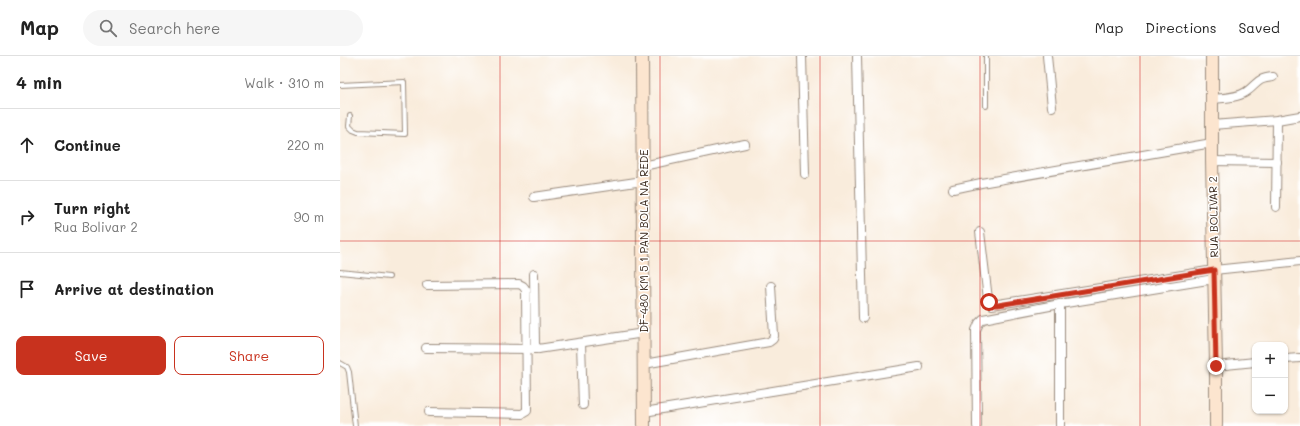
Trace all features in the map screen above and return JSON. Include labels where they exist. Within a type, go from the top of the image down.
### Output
[{"type":"street","name":"DF-480 KM 5 1 PAN BOLA NA REDE","points":[[642,56],[644,426]]},
{"type":"street","points":[[802,56],[806,174]]},
{"type":"street","points":[[857,56],[863,318]]},
{"type":"street","points":[[1047,56],[1052,107]]},
{"type":"street","name":"RUA BOLIVAR 2","points":[[1212,56],[1216,426]]},
{"type":"street","points":[[1213,99],[1238,96],[1246,92],[1262,78],[1272,77]]},
{"type":"street","points":[[1212,126],[1277,120],[1300,116]]},
{"type":"street","points":[[1276,207],[1277,120]]},
{"type":"street","points":[[953,189],[1212,143]]},
{"type":"street","points":[[642,166],[745,144]]},
{"type":"street","points":[[1212,162],[1277,162]]},
{"type":"street","points":[[534,197],[643,181]]},
{"type":"street","points":[[980,232],[988,299],[992,305],[1300,261]]},
{"type":"street","points":[[534,274],[535,345],[538,350]]},
{"type":"street","points":[[977,426],[976,330],[979,323],[983,319],[1214,274]]},
{"type":"street","points":[[427,286],[519,284],[526,290],[527,408],[525,413],[429,412]]},
{"type":"street","points":[[644,364],[769,342],[774,336],[771,286]]},
{"type":"street","points":[[1060,304],[1060,426]]},
{"type":"street","points":[[426,348],[538,350],[644,333]]},
{"type":"street","points":[[582,343],[583,406]]},
{"type":"street","points":[[1288,360],[1300,358]]},
{"type":"street","points":[[1216,366],[1252,362]]},
{"type":"street","points":[[644,412],[919,367]]},
{"type":"lane","points":[[986,56],[986,106]]},
{"type":"lane","points":[[340,85],[404,82],[405,134],[358,132],[349,126],[350,116]]},
{"type":"lane","points":[[340,272],[389,277]]},
{"type":"lane","points":[[340,363],[347,367],[349,372],[355,426]]},
{"type":"route","points":[[989,302],[992,305],[998,305],[1214,270],[1216,366]]}]
